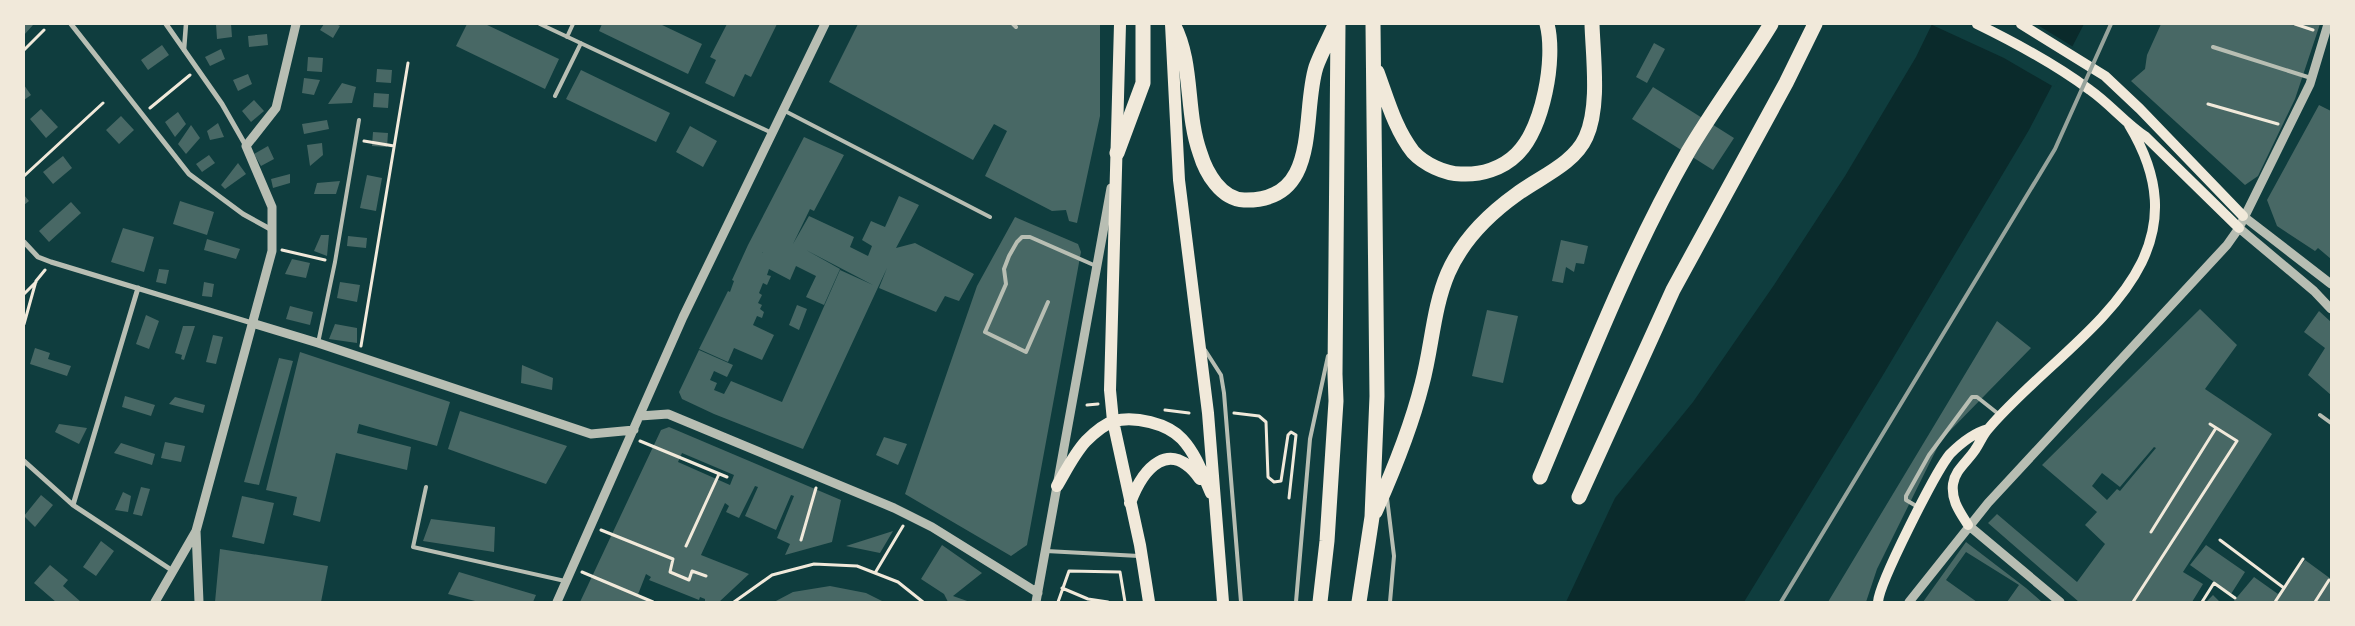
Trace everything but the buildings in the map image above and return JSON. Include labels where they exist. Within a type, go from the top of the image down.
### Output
[{"type":"highway","points":[[1117,153],[1143,83],[1143,24]]},
{"type":"highway","points":[[1172,24],[1182,42],[1194,129],[1199,153],[1208,174],[1222,191],[1240,200],[1262,200],[1282,191],[1298,171],[1306,144],[1316,67],[1337,24]]},
{"type":"highway","points":[[1320,602],[1328,541],[1336,401],[1337,24]]},
{"type":"highway","points":[[1359,602],[1372,518],[1376,465],[1373,24]]},
{"type":"highway","points":[[1373,61],[1398,129],[1414,153],[1434,167],[1455,174],[1476,174],[1496,169],[1517,154],[1530,136],[1545,89],[1550,35],[1547,24]]},
{"type":"highway","points":[[1372,518],[1422,384],[1440,300],[1448,273],[1460,252],[1491,216],[1516,194],[1568,159],[1586,137],[1593,103],[1592,24]]},
{"type":"highway","points":[[1759,44],[1764,24]]},
{"type":"highway","points":[[1540,477],[1644,234],[1689,151],[1771,24]]},
{"type":"highway","points":[[1579,497],[1673,290],[1786,84],[1815,24]]},
{"type":"main road","points":[[1120,24],[1110,368],[1113,421],[1142,556],[1149,602]]},
{"type":"main road","points":[[1172,24],[1179,180],[1208,413],[1223,602]]},
{"type":"main road","points":[[1968,526],[1955,505],[1953,482],[1958,470],[1975,451],[1988,429],[2098,322],[2124,292],[2141,267],[2151,241],[2154,216],[2154,190],[2140,143],[2113,107],[2036,54],[1977,24]]},
{"type":"main road","points":[[2021,24],[2105,76],[2140,109],[2243,216]]},
{"type":"main road","points":[[2129,126],[2146,136],[2239,228]]},
{"type":"main road","points":[[1057,486],[1080,448],[1094,434],[1113,421],[1150,422],[1172,430],[1182,439],[1190,450],[1215,502]]},
{"type":"main road","points":[[1878,602],[1883,580],[1950,455],[1974,433],[1988,429]]},
{"type":"main road","points":[[1130,503],[1147,470],[1170,459],[1183,460],[1192,468],[1215,502]]},
{"type":"street","points":[[71,24],[188,174],[243,214],[273,231]]},
{"type":"street","points":[[155,602],[196,531],[272,248],[273,231],[272,207],[246,146],[222,104],[166,24]]},
{"type":"street","points":[[184,50],[186,24]]},
{"type":"street","points":[[246,146],[276,108],[296,24]]},
{"type":"street","points":[[557,602],[691,300],[825,24]]},
{"type":"street","points":[[1909,602],[1968,526],[2228,244],[2239,228],[2243,216],[2311,79],[2328,24]]},
{"type":"street","points":[[1036,602],[1117,153]]},
{"type":"street","points":[[2243,216],[2331,284]]},
{"type":"street","points":[[2239,228],[2314,291],[2331,309]]},
{"type":"street","points":[[24,242],[38,257],[51,262],[359,356],[591,434],[632,433]]},
{"type":"street","points":[[73,505],[138,288]]},
{"type":"street","points":[[640,416],[668,414],[910,516],[932,527],[1038,593]]},
{"type":"street","points":[[24,461],[73,505],[173,571]]},
{"type":"street","points":[[1968,526],[2060,602]]},
{"type":"street","points":[[196,531],[199,602]]},
{"type":"lane","points":[[540,24],[772,133]]},
{"type":"lane","points":[[567,36],[573,24]]},
{"type":"lane","points":[[555,96],[581,43]]},
{"type":"lane","points":[[2213,47],[2311,79]]},
{"type":"lane","points":[[784,110],[990,217]]},
{"type":"lane","points":[[318,343],[336,262],[359,120]]},
{"type":"lane","points":[[1048,302],[1026,352],[985,332],[1006,284],[1004,269],[1017,242],[1022,237],[1030,237],[1096,266]]},
{"type":"lane","points":[[1296,602],[1310,439],[1335,327]]},
{"type":"lane","points":[[1198,339],[1221,375],[1224,393],[1241,602]]},
{"type":"lane","points":[[1920,509],[1906,500],[1906,496],[1929,455],[1972,397],[1976,397],[2001,416]]},
{"type":"lane","points":[[2320,415],[2331,423]]},
{"type":"lane","points":[[1384,483],[1394,556],[1390,602]]},
{"type":"lane","points":[[426,487],[413,547],[566,581]]},
{"type":"lane","points":[[1045,551],[1142,556]]},
{"type":"path","points":[[2295,24],[2325,35]]},
{"type":"path","points":[[24,50],[44,30]]},
{"type":"path","points":[[359,356],[408,63]]},
{"type":"path","points":[[142,114],[197,69]]},
{"type":"path","points":[[24,176],[103,103]]},
{"type":"path","points":[[2208,104],[2288,127]]},
{"type":"path","points":[[356,140],[394,146]]},
{"type":"path","points":[[272,248],[336,262]]},
{"type":"path","points":[[24,294],[51,262]]},
{"type":"path","points":[[24,324],[36,281]]},
{"type":"path","points":[[1087,405],[1099,404]]},
{"type":"path","points":[[1241,413],[1259,416],[1266,422],[1268,477],[1274,482],[1281,481],[1288,435],[1290,432],[1296,435],[1289,498]]},
{"type":"path","points":[[2133,602],[2237,441],[2210,424]]},
{"type":"path","points":[[2151,532],[2216,428]]},
{"type":"path","points":[[632,433],[727,477]]},
{"type":"path","points":[[686,546],[719,474]]},
{"type":"path","points":[[801,540],[820,477]]},
{"type":"path","points":[[875,572],[910,516]]},
{"type":"path","points":[[591,525],[673,559],[670,572],[689,580],[692,571],[706,576]]},
{"type":"path","points":[[2220,540],[2284,588]]},
{"type":"path","points":[[2275,602],[2303,559]]},
{"type":"path","points":[[734,602],[772,575],[814,564],[858,566],[898,582],[923,602]]},
{"type":"path","points":[[572,567],[653,602]]},
{"type":"path","points":[[1058,602],[1069,571],[1120,572],[1125,602]]},
{"type":"path","points":[[2315,602],[2329,580]]},
{"type":"path","points":[[2202,602],[2214,583],[2235,598]]},
{"type":"path","points":[[1062,588],[1088,599],[1108,602]]},
{"type":"water","points":[[1932,24],[2084,24],[2029,130],[1883,375],[1744,602],[1566,602],[1615,498],[1693,402],[1774,285],[1845,176],[1916,57]]},
{"type":"pier","points":[[1930,24],[2036,24],[2075,48],[2054,87],[2004,58]]},
{"type":"railway","points":[[1781,602],[2055,149],[2111,24]]}]
